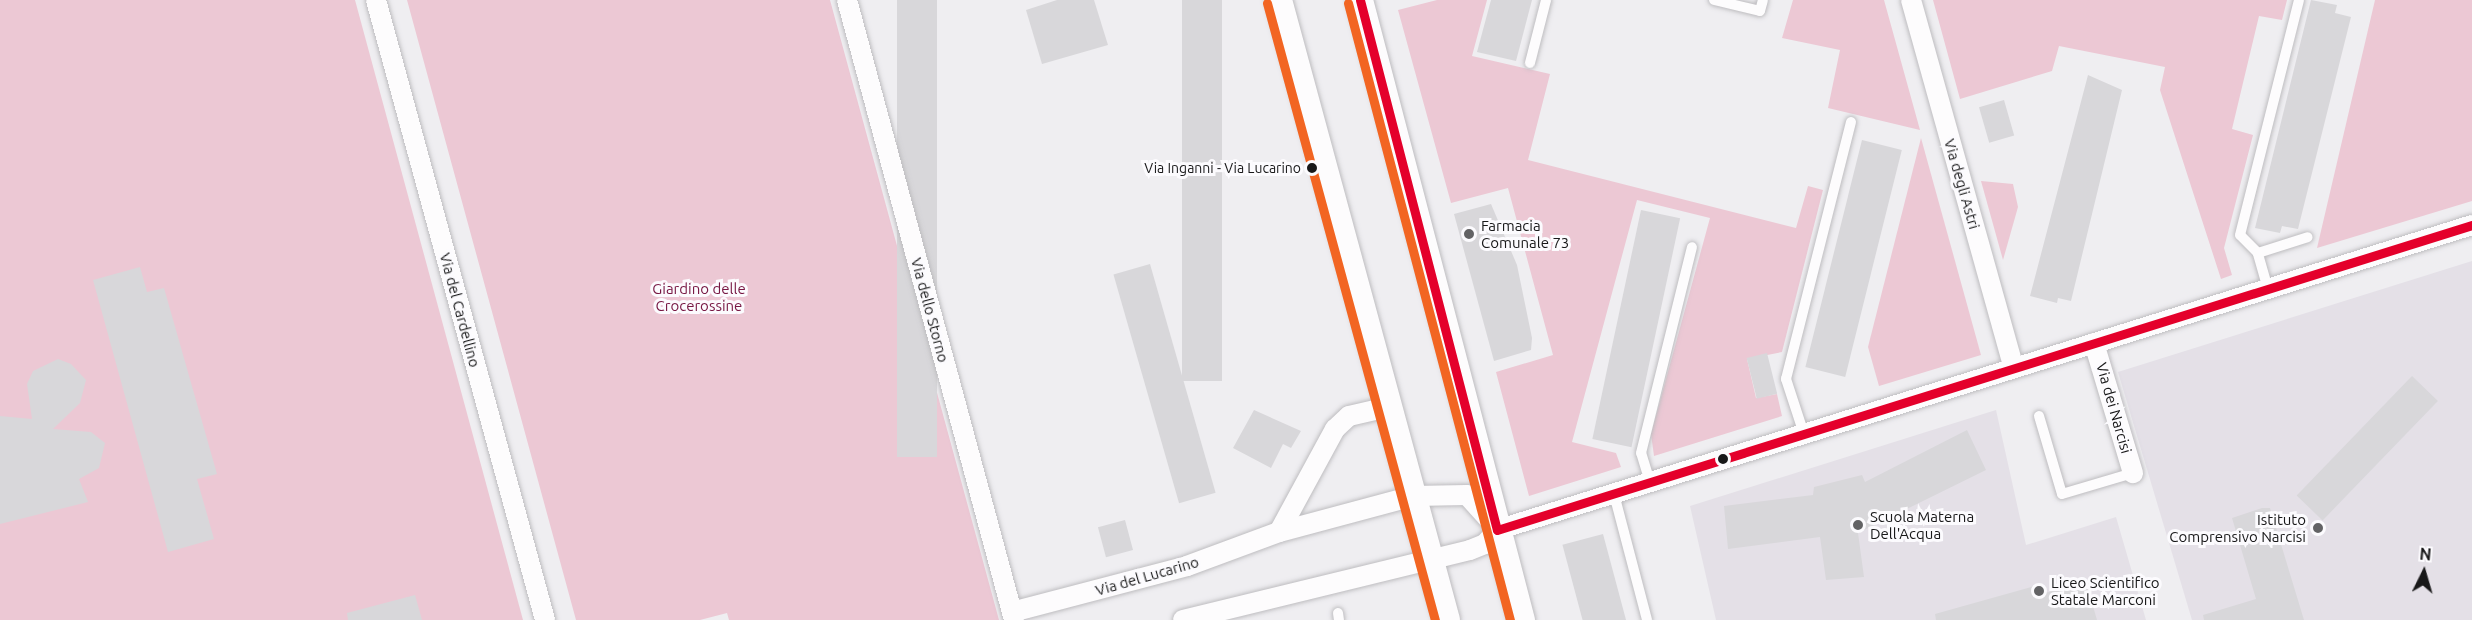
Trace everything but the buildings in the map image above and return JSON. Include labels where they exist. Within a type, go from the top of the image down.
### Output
[{"type":"street","name":"Via del Cardellino","points":[[376,0],[545,620]]},
{"type":"street","name":"Via dello Storno","points":[[847,0],[1013,616]]},
{"type":"street","points":[[1279,0],[1447,620]]},
{"type":"street","points":[[1360,0],[1522,620]]},
{"type":"street","name":"Via degli Astri","points":[[1911,0],[2014,368]]},
{"type":"street","points":[[1183,620],[1485,544],[1497,530],[2472,225]]},
{"type":"street","name":"Via dei Narcisi","points":[[2094,343],[2133,473]]},
{"type":"street","points":[[1279,532],[1335,429],[1349,416],[1388,407]]},
{"type":"street","name":"Via del Lucarino","points":[[1013,616],[1187,566],[1279,532],[1413,496],[1467,495],[1497,530]]},
{"type":"lane","points":[[1530,63],[1546,0]]},
{"type":"lane","points":[[1714,0],[1760,11],[1763,0]]},
{"type":"lane","points":[[2268,289],[2258,254],[2240,235],[2299,0]]},
{"type":"lane","points":[[1804,434],[1786,379],[1851,122]]},
{"type":"lane","points":[[2258,254],[2308,237]]},
{"type":"lane","points":[[1650,482],[1641,453],[1692,247]]},
{"type":"lane","points":[[2039,416],[2062,494],[2133,473]]},
{"type":"lane","points":[[1614,494],[1647,620]]},
{"type":"shaded area","name":"Istituto Comprensivo Narcisi","points":[[2472,261],[2472,620],[2192,620],[2118,372]]},
{"type":"shaded area","name":"Scuola Materna Dell'Acqua","points":[[1996,410],[2026,545],[2116,517],[2146,620],[1716,620],[1690,506]]},
{"type":"green space","points":[[0,0],[355,0],[523,620],[0,620]]},
{"type":"green space","name":"Giardino delle Crocerossine","points":[[407,0],[830,0],[999,620],[729,620],[727,613],[700,620],[576,620]]},
{"type":"green space","points":[[1437,0],[1487,0],[1472,56],[1550,74],[1528,160],[1796,228],[1808,186],[1823,190],[1782,352],[1747,359],[1756,398],[1777,394],[1782,416],[1654,456],[1651,434],[1710,218],[1637,200],[1572,442],[1616,453],[1621,467],[1529,496],[1496,372],[1553,355],[1508,188],[1451,203],[1398,10]]},
{"type":"green space","points":[[1793,0],[1884,0],[1920,130],[1828,108],[1840,50],[1782,38]]},
{"type":"green space","points":[[1933,0],[2287,0],[2282,20],[2259,16],[2232,129],[2253,135],[2224,248],[2232,275],[2221,279],[2160,90],[2165,67],[2059,46],[2052,71],[1960,99]]},
{"type":"green space","points":[[2375,0],[2472,0],[2472,201],[2317,248]]},
{"type":"green space","points":[[1921,138],[1981,355],[1879,386],[1868,347]]},
{"type":"green space","points":[[1981,181],[2013,184],[2018,207],[2003,260]]},
{"type":"transit line","points":[[1360,0],[1497,530],[2472,225]]},
{"type":"transit line","points":[[1267,3],[1435,620]]},
{"type":"transit line","points":[[1348,3],[1510,620]]},
{"type":"place","name":"Via Inganni - Via Lucarino","points":[[1312,168]]},
{"type":"place","name":"Farmacia Comunale 73","points":[[1469,234]]},
{"type":"place","name":"Scuola Materna Dell'Acqua","points":[[1858,525]]},
{"type":"place","name":"Istituto Comprensivo Narcisi","points":[[2318,528]]},
{"type":"place","name":"Liceo Scientifico Statale Marconi","points":[[2039,591]]}]
